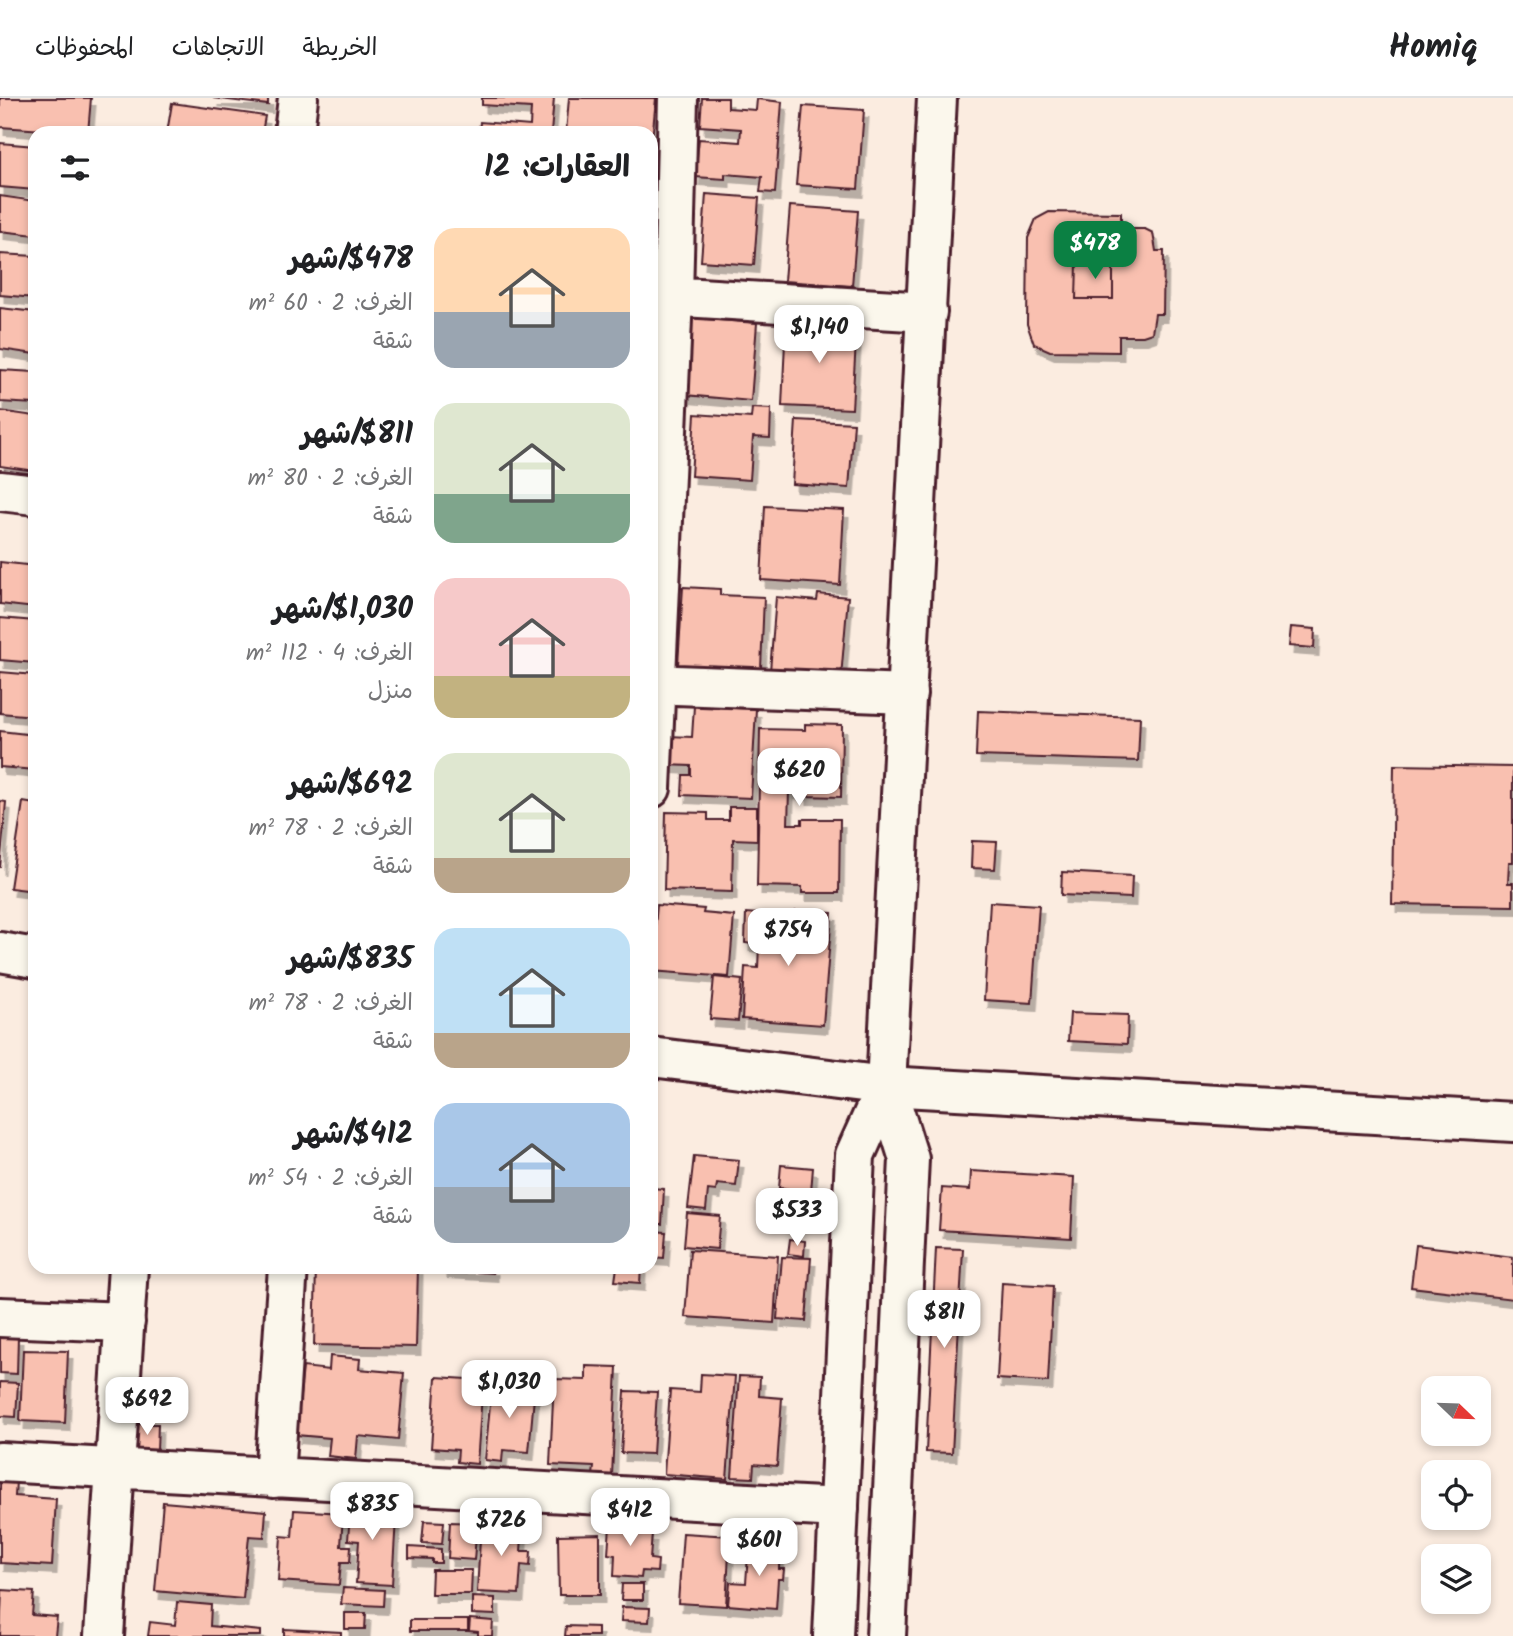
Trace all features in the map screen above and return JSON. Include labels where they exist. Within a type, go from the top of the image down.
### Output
[{"type":"street","points":[[295,126],[298,98]]},
{"type":"street","points":[[658,490],[662,296],[678,98]]},
{"type":"street","points":[[886,1636],[909,1159],[887,1086],[937,98]]},
{"type":"street","points":[[662,296],[927,312]]},
{"type":"street","points":[[0,491],[28,494]]},
{"type":"street","points":[[658,684],[907,694]]},
{"type":"street","points":[[0,952],[28,957]]},
{"type":"street","points":[[658,1058],[887,1086],[1513,1122]]},
{"type":"street","points":[[833,1636],[856,1155],[887,1086]]},
{"type":"street","points":[[104,1636],[128,1274]]},
{"type":"street","points":[[274,1478],[288,1274]]},
{"type":"street","points":[[0,1317],[125,1322]]},
{"type":"street","points":[[0,1462],[839,1508]]},
{"type":"building","points":[[0,98],[91,98],[89,126],[28,126],[28,129],[0,127]]},
{"type":"building","points":[[213,98],[268,98],[268,105]]},
{"type":"building","points":[[482,98],[554,98],[552,126],[530,126],[531,108],[482,105]]},
{"type":"building","points":[[569,98],[656,98],[653,126],[567,126]]},
{"type":"building","points":[[702,98],[728,98],[728,108],[756,110],[757,99],[782,102],[775,193],[760,192],[762,177],[725,174],[725,179],[695,177],[699,139],[740,142],[741,129],[700,126]]},
{"type":"building","points":[[172,103],[265,116],[263,126],[168,126]]},
{"type":"building","points":[[803,106],[864,110],[858,189],[796,185]]},
{"type":"building","points":[[480,122],[530,126],[480,126]]},
{"type":"building","points":[[0,143],[28,145],[28,189],[0,187]]},
{"type":"building","points":[[706,194],[759,198],[754,265],[701,261]]},
{"type":"building","points":[[0,196],[28,200],[28,234],[0,231]]},
{"type":"building","points":[[790,206],[858,211],[852,286],[784,281]]},
{"type":"building","points":[[1049,212],[1121,213],[1121,229],[1145,229],[1153,233],[1156,251],[1164,251],[1163,314],[1155,314],[1152,333],[1143,336],[1119,336],[1119,352],[1050,351],[1034,344],[1027,324],[1028,238],[1036,219]],"holes":[[[1077,263],[1113,263],[1113,299],[1076,299]]]},
{"type":"building","points":[[0,254],[28,256],[28,297],[0,295]]},
{"type":"building","points":[[1077,263],[1113,263],[1113,299],[1076,299]]},
{"type":"building","points":[[0,308],[28,311],[28,353],[0,349]]},
{"type":"building","points":[[692,318],[757,323],[751,401],[685,395]]},
{"type":"building","points":[[786,321],[857,324],[852,409],[782,406]]},
{"type":"building","points":[[0,370],[28,372],[28,404],[0,402]]},
{"type":"building","points":[[752,408],[771,409],[770,438],[753,437],[750,480],[691,476],[695,414],[751,418]]},
{"type":"building","points":[[0,411],[28,415],[28,470],[0,466]]},
{"type":"building","points":[[796,420],[854,423],[849,488],[792,484]]},
{"type":"building","points":[[765,506],[844,510],[840,585],[761,580]]},
{"type":"building","points":[[0,562],[28,565],[28,607],[0,604]]},
{"type":"building","points":[[683,587],[720,589],[720,595],[764,597],[761,669],[678,665]]},
{"type":"building","points":[[818,594],[848,597],[841,677],[770,671],[776,597],[817,601]]},
{"type":"building","points":[[0,618],[28,620],[28,662],[0,660]]},
{"type":"building","points":[[1291,627],[1315,629],[1314,648],[1289,646]]},
{"type":"building","points":[[0,672],[28,674],[28,715],[0,713]]},
{"type":"building","points":[[694,706],[756,709],[751,798],[682,795],[683,775],[691,775],[691,766],[666,765],[668,736],[692,737]]},
{"type":"building","points":[[978,711],[1140,717],[1138,761],[976,756]]},
{"type":"building","points":[[805,724],[842,725],[841,797],[803,796],[803,792],[789,791],[788,824],[802,824],[802,819],[840,819],[839,893],[802,893],[802,887],[757,886],[760,729],[805,730]]},
{"type":"building","points":[[0,731],[28,734],[28,769],[0,767]]},
{"type":"building","points":[[1394,765],[1513,767],[1513,862],[1509,862],[1508,883],[1513,883],[1513,906],[1392,904]]},
{"type":"building","points":[[0,801],[6,802],[0,868]]},
{"type":"building","points":[[23,802],[28,803],[28,890],[10,888]]},
{"type":"building","points":[[729,807],[757,807],[757,840],[733,839],[732,892],[664,890],[666,812],[708,813],[708,820],[729,820]]},
{"type":"building","points":[[972,841],[997,842],[995,869],[971,868]]},
{"type":"building","points":[[1062,872],[1132,876],[1131,898],[1061,895]]},
{"type":"building","points":[[990,902],[1039,905],[1032,1003],[984,1000]]},
{"type":"building","points":[[658,905],[704,909],[703,913],[734,916],[729,977],[658,972]]},
{"type":"building","points":[[796,911],[832,913],[823,1025],[742,1019],[745,967],[758,968],[759,945],[745,943],[746,913],[795,917]]},
{"type":"building","points":[[714,977],[742,980],[738,1021],[710,1019]]},
{"type":"building","points":[[1070,1013],[1128,1015],[1127,1044],[1068,1041]]},
{"type":"building","points":[[694,1156],[739,1160],[736,1186],[717,1184],[716,1191],[708,1190],[706,1210],[688,1208]]},
{"type":"building","points":[[781,1165],[813,1168],[811,1191],[779,1188]]},
{"type":"building","points":[[971,1171],[1074,1177],[1071,1238],[939,1230],[942,1188],[970,1190]]},
{"type":"building","points":[[658,1189],[664,1189],[662,1224],[658,1224]]},
{"type":"building","points":[[687,1213],[720,1216],[717,1249],[684,1246]]},
{"type":"building","points":[[658,1231],[666,1232],[664,1258],[658,1258]]},
{"type":"building","points":[[790,1239],[805,1241],[804,1256],[788,1254]]},
{"type":"building","points":[[1416,1245],[1513,1257],[1513,1299],[1411,1287]]},
{"type":"building","points":[[936,1248],[963,1249],[952,1453],[926,1452]]},
{"type":"building","points":[[690,1250],[778,1256],[774,1323],[685,1317]]},
{"type":"building","points":[[782,1257],[811,1258],[806,1321],[777,1319]]},
{"type":"building","points":[[316,1274],[418,1274],[416,1347],[314,1345]]},
{"type":"building","points":[[616,1274],[641,1274],[640,1283],[615,1281]]},
{"type":"building","points":[[1002,1283],[1053,1286],[1048,1382],[997,1379]]},
{"type":"building","points":[[0,1335],[18,1336],[17,1374],[0,1373]]},
{"type":"building","points":[[23,1350],[68,1351],[65,1423],[20,1421]]},
{"type":"building","points":[[330,1356],[360,1359],[359,1369],[404,1373],[398,1440],[358,1436],[356,1459],[328,1456],[330,1438],[296,1435],[303,1367],[329,1370]]},
{"type":"building","points":[[586,1366],[617,1367],[612,1476],[593,1475],[594,1467],[550,1465],[554,1379],[586,1380]]},
{"type":"building","points":[[701,1374],[735,1376],[727,1479],[664,1474],[670,1390],[700,1392]]},
{"type":"building","points":[[739,1376],[760,1377],[759,1396],[782,1398],[777,1466],[754,1464],[753,1478],[732,1477]]},
{"type":"building","points":[[436,1377],[483,1380],[477,1464],[457,1462],[458,1450],[431,1448]]},
{"type":"building","points":[[0,1382],[18,1383],[16,1417],[0,1416]]},
{"type":"building","points":[[492,1382],[535,1386],[529,1452],[503,1450],[502,1462],[485,1460]]},
{"type":"building","points":[[625,1391],[657,1392],[653,1454],[621,1453]]},
{"type":"building","points":[[137,1424],[158,1424],[157,1451],[136,1450]]},
{"type":"building","points":[[0,1480],[16,1481],[15,1496],[56,1499],[52,1566],[0,1563]]},
{"type":"building","points":[[351,1497],[376,1499],[375,1517],[396,1518],[392,1585],[356,1583],[359,1541],[348,1540]]},
{"type":"building","points":[[163,1502],[266,1511],[264,1537],[249,1536],[243,1599],[155,1591]]},
{"type":"building","points":[[294,1510],[343,1513],[341,1546],[351,1546],[350,1562],[341,1562],[339,1585],[278,1581],[281,1536],[292,1537]]},
{"type":"building","points":[[611,1512],[631,1514],[630,1533],[652,1534],[650,1559],[658,1560],[657,1572],[642,1571],[641,1578],[614,1576],[615,1555],[608,1554]]},
{"type":"building","points":[[424,1521],[444,1522],[442,1544],[422,1543]]},
{"type":"building","points":[[450,1522],[477,1523],[474,1560],[448,1558]]},
{"type":"building","points":[[481,1522],[523,1524],[521,1551],[531,1551],[530,1566],[521,1565],[519,1594],[477,1592]]},
{"type":"building","points":[[683,1533],[730,1536],[726,1606],[678,1603]]},
{"type":"building","points":[[600,1534],[600,1595],[559,1595],[558,1535]]},
{"type":"building","points":[[749,1541],[780,1543],[779,1569],[784,1569],[783,1579],[778,1579],[776,1609],[728,1605],[730,1582],[746,1583]]},
{"type":"building","points":[[409,1547],[441,1549],[441,1563],[432,1563],[432,1559],[409,1558]]},
{"type":"building","points":[[432,1570],[472,1570],[471,1594],[431,1594]]},
{"type":"building","points":[[622,1584],[643,1584],[643,1600],[621,1600]]},
{"type":"building","points":[[343,1588],[384,1590],[383,1606],[341,1604]]},
{"type":"building","points":[[2,1590],[34,1592],[32,1615],[57,1617],[55,1636],[0,1636]]},
{"type":"building","points":[[472,1597],[495,1598],[495,1615],[472,1614]]},
{"type":"building","points":[[177,1602],[211,1605],[210,1626],[261,1631],[261,1636],[148,1636],[150,1622],[175,1625]]},
{"type":"building","points":[[622,1607],[650,1608],[649,1622],[621,1621]]},
{"type":"building","points":[[345,1613],[366,1613],[365,1629],[345,1629]]},
{"type":"building","points":[[470,1619],[493,1621],[492,1636],[478,1636],[478,1632],[469,1631]]},
{"type":"building","points":[[410,1620],[468,1620],[468,1631],[410,1631]]},
{"type":"building","points":[[566,1626],[598,1627],[598,1636],[565,1636]]},
{"type":"building","points":[[284,1629],[341,1632],[341,1636],[284,1636]]}]
